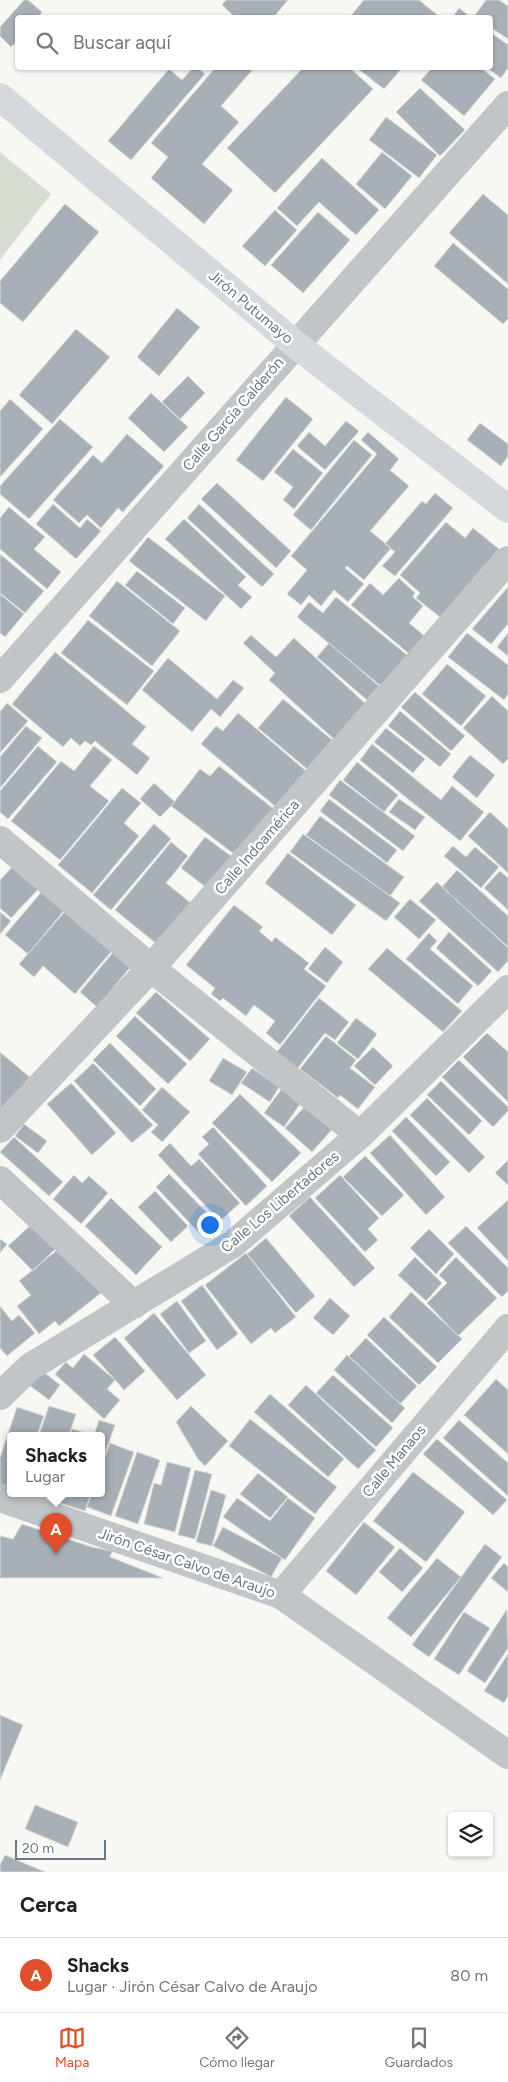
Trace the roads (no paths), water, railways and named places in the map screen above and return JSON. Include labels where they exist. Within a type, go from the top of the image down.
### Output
[{"type":"street","name":"Jirón Putumayo","points":[[0,96],[295,344],[508,509]]},
{"type":"street","name":"Calle García Calderón","points":[[0,679],[508,105]]},
{"type":"street","name":"Calle Indoamérica","points":[[0,1129],[151,968],[508,560]]},
{"type":"street","points":[[0,840],[151,968],[360,1135]]},
{"type":"street","name":"Calle Los Libertadores","points":[[0,1396],[30,1367],[233,1244],[360,1135],[508,989]]},
{"type":"street","points":[[0,1180],[134,1305]]},
{"type":"street","name":"Calle Manaos","points":[[280,1595],[508,1328]]},
{"type":"street","name":"Jirón César Calvo de Araujo","points":[[0,1498],[280,1595],[508,1755]]},
{"type":"place","name":"Shacks","points":[[56,1554]]}]
